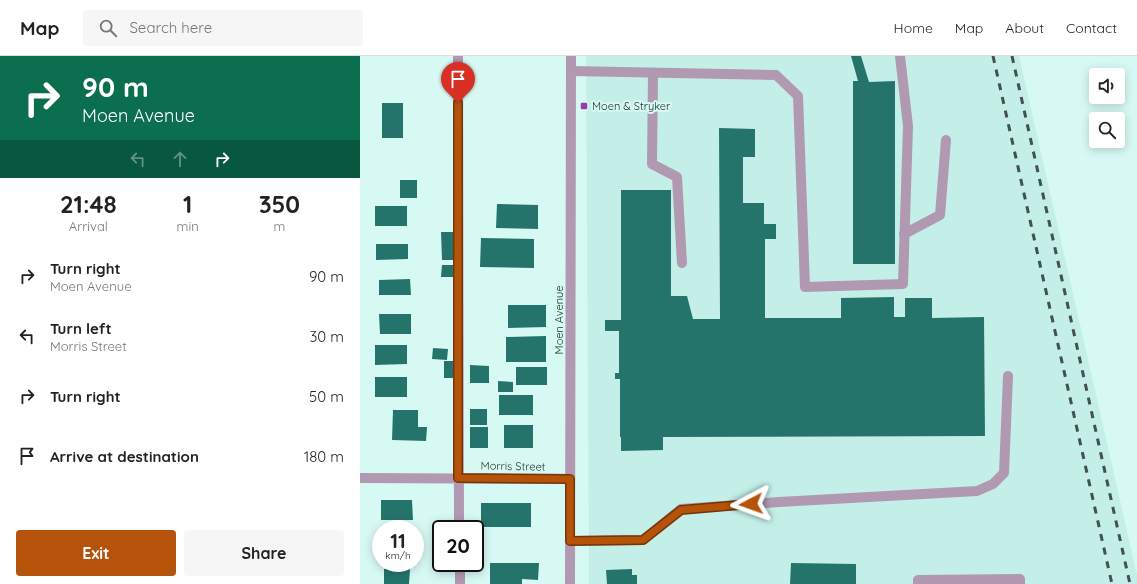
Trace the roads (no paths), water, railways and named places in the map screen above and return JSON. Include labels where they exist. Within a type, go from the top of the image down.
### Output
[{"type":"street","points":[[458,56],[459,520]]},
{"type":"street","name":"Moen Avenue","points":[[570,584],[571,56]]},
{"type":"street","points":[[571,71],[776,75],[798,96],[805,287],[903,284],[908,126],[900,56]]},
{"type":"street","points":[[653,73],[652,164],[677,177],[682,263]]},
{"type":"street","points":[[904,234],[940,215],[946,140]]},
{"type":"street","points":[[570,541],[643,540],[681,510],[779,502],[977,491],[993,484],[1004,473],[1008,376]]},
{"type":"street","name":"Morris Street","points":[[360,478],[570,479]]},
{"type":"street","points":[[460,572],[460,584]]},
{"type":"street","points":[[918,584],[918,580],[1020,579],[1020,584]]},
{"type":"railway","points":[[993,56],[1112,584]]},
{"type":"railway","points":[[1012,56],[1130,584]]},
{"type":"place","name":"Moen & Stryker","points":[[584,106]]}]
